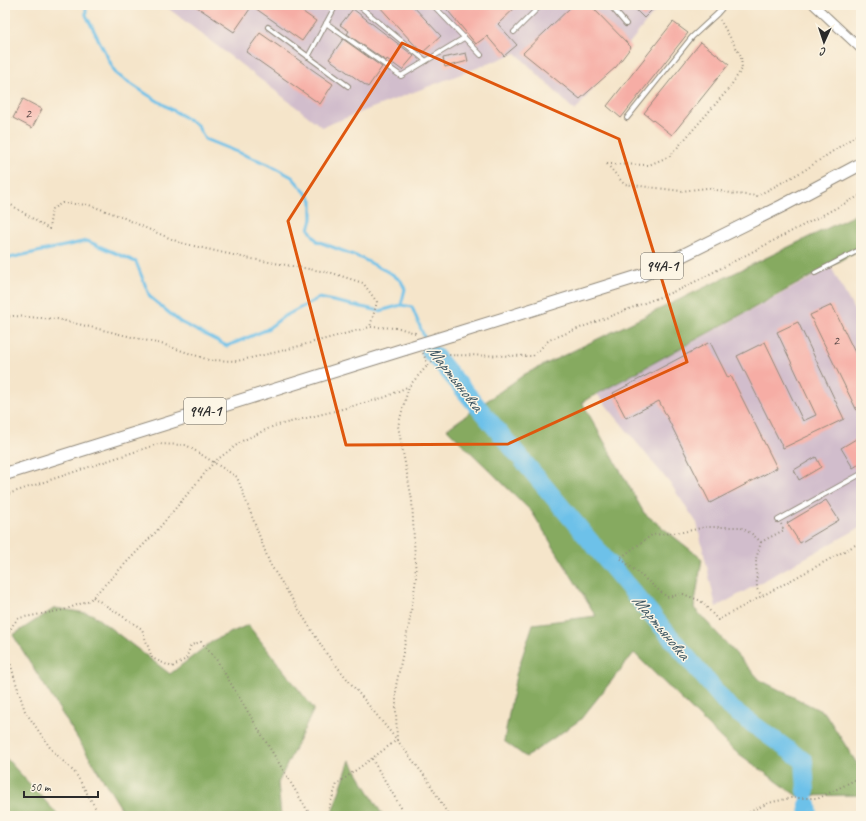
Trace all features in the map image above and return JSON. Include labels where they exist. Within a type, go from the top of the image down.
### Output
[{"type":"main road","name":"94А-1","points":[[5,474],[643,275],[782,206],[861,164]]},
{"type":"street","points":[[814,5],[861,49]]},
{"type":"lane","points":[[308,57],[336,5]]},
{"type":"lane","points":[[358,5],[426,61]]},
{"type":"lane","points":[[433,5],[481,55]]},
{"type":"lane","points":[[514,32],[541,5]]},
{"type":"lane","points":[[610,5],[626,24]]},
{"type":"lane","points":[[626,118],[692,37],[725,5]]},
{"type":"lane","points":[[326,23],[401,76],[464,38]]},
{"type":"lane","points":[[268,27],[348,86]]},
{"type":"lane","points":[[815,273],[861,249]]},
{"type":"lane","points":[[778,520],[861,474]]},
{"type":"path","points":[[717,14],[727,34],[741,56],[742,69],[726,91],[670,156],[649,165],[606,164],[624,184],[681,190],[708,188],[735,194],[757,196],[805,170],[861,132]]},
{"type":"path","points":[[5,639],[14,623],[19,618],[64,610],[90,600],[155,533],[214,462],[242,441],[274,426],[386,397],[409,386],[428,365],[441,355],[533,356],[549,340],[683,288],[861,195]]},
{"type":"path","points":[[5,201],[49,229],[52,209],[62,203],[89,205],[120,216],[181,242],[246,258],[332,273],[363,283],[377,302],[370,327]]},
{"type":"path","points":[[5,317],[13,316],[57,319],[165,345],[209,360],[237,361],[370,327],[399,328],[415,333],[418,340]]},
{"type":"path","points":[[423,352],[428,365]]},
{"type":"path","points":[[398,740],[396,686],[409,624],[416,580],[412,500],[398,426],[409,386]]},
{"type":"path","points":[[5,495],[158,444],[186,445],[237,477],[270,564],[326,653],[398,740],[427,779],[449,816]]},
{"type":"path","points":[[762,596],[757,589],[756,559],[761,542],[784,530],[778,520]]},
{"type":"path","points":[[761,542],[752,534],[740,527],[706,527],[683,532],[652,535],[620,558],[666,597],[684,594],[701,601],[718,620],[861,542]]},
{"type":"path","points":[[93,597],[142,629],[152,658],[172,667],[186,659],[191,645],[201,642],[216,659],[309,813]]},
{"type":"path","points":[[5,645],[25,711],[51,749],[76,774],[100,816]]},
{"type":"path","points":[[326,816],[337,784],[398,740]]},
{"type":"path","points":[[372,759],[406,816]]},
{"type":"path","points":[[742,816],[768,802],[791,798],[818,798],[861,777]]},
{"type":"highlighted area","points":[[402,43],[619,139],[687,362],[508,444],[346,445],[288,221]]},
{"type":"shaded area","points":[[164,5],[660,5],[575,111],[516,53],[322,127]]},
{"type":"shaded area","points":[[831,267],[861,323],[861,527],[716,607],[697,523],[672,486],[597,394]]},
{"type":"green space","points":[[861,212],[861,249],[582,402],[644,513],[702,559],[694,608],[760,680],[825,713],[861,770],[861,795],[797,796],[731,748],[634,653],[580,720],[526,757],[504,741],[516,675],[533,624],[596,616],[532,512],[447,429],[525,374]]},
{"type":"green space","points":[[55,608],[92,614],[170,674],[214,640],[248,625],[314,709],[278,783],[281,816],[126,816],[13,635]]},
{"type":"green space","points":[[5,757],[59,816],[5,816]]},
{"type":"green space","points":[[350,760],[383,816],[331,816]]},
{"type":"building","points":[[194,5],[293,5],[316,21],[302,41],[252,6],[234,32]]},
{"type":"building","points":[[378,5],[412,5],[441,36],[422,53]]},
{"type":"building","points":[[443,5],[518,5],[498,24],[517,45],[504,56],[487,36],[476,44]]},
{"type":"building","points":[[573,5],[590,5],[631,47],[616,67],[580,99],[523,53]]},
{"type":"building","points":[[631,5],[657,5],[644,18]]},
{"type":"building","points":[[353,9],[414,56],[402,70],[387,59],[386,61],[347,34],[349,31],[340,25]]},
{"type":"building","points":[[673,22],[688,33],[621,118],[607,106]]},
{"type":"building","points":[[260,33],[333,84],[320,104],[246,52]]},
{"type":"building","points":[[343,39],[382,67],[368,87],[329,59]]},
{"type":"building","points":[[701,42],[729,64],[672,135],[644,113]]},
{"type":"building","points":[[466,53],[468,61],[445,67],[443,58]]},
{"type":"building","points":[[23,99],[42,109],[32,128],[13,118]]},
{"type":"building","points":[[832,305],[861,365],[861,419],[810,315]]},
{"type":"building","points":[[798,322],[844,419],[783,448],[737,356],[765,342],[803,421],[816,415],[777,332]]},
{"type":"building","points":[[710,342],[728,378],[731,376],[777,468],[710,503],[659,401],[626,418],[613,393]]},
{"type":"building","points":[[861,436],[861,463],[853,468],[841,448]]},
{"type":"building","points":[[816,457],[821,467],[799,480],[794,470]]},
{"type":"building","points":[[826,500],[839,520],[800,543],[787,523]]},
{"type":"waterway","points":[[86,5],[86,15],[116,74],[197,125],[205,139],[270,165],[292,177],[312,200],[312,219],[309,229],[317,241],[361,258],[392,274],[401,281],[405,289],[401,305]]},
{"type":"waterway","name":"Мартьяновка","points":[[5,259],[87,241],[136,262],[150,297],[180,322],[227,346],[266,330],[283,317],[319,298],[380,311],[401,305],[412,307],[425,339]]},
{"type":"waterway","name":"Мартьяновка","points":[[427,344],[430,352]]},
{"type":"waterway","name":"Мартьяновка","points":[[430,352],[437,358],[729,707],[804,761],[806,791]]},
{"type":"waterway","name":"Мартьяновка","points":[[808,805],[809,816]]}]
